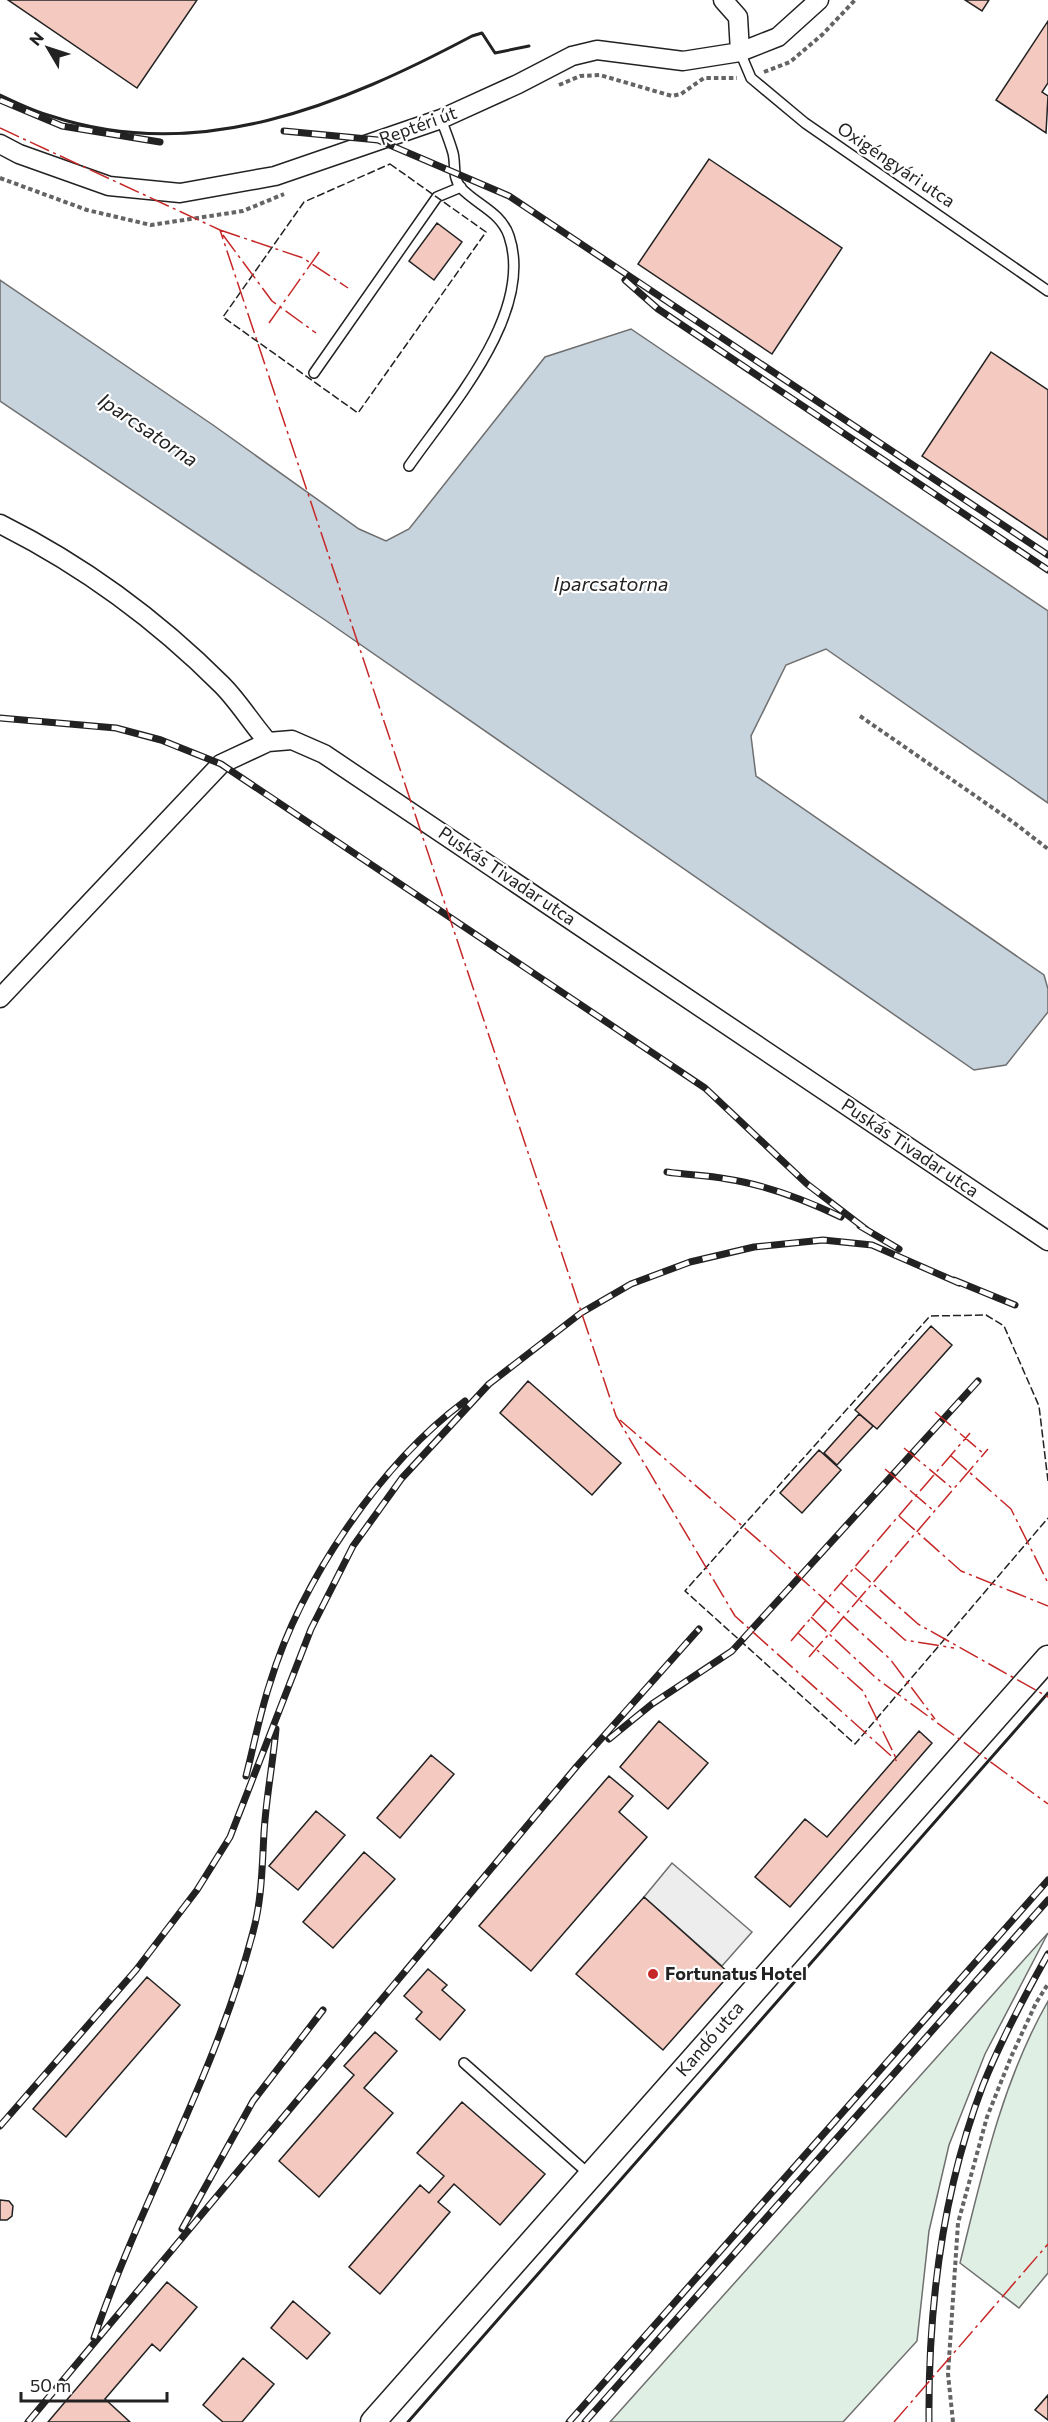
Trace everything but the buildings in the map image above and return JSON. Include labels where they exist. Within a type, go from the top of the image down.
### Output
[{"type":"street","points":[[723,0],[738,17],[740,52]]},
{"type":"street","name":"Reptéri út","points":[[0,144],[19,154],[109,186],[180,193],[275,176],[441,119],[572,56],[597,50],[682,62],[740,52],[778,37],[819,0]]},
{"type":"street","points":[[0,524],[45,546],[159,626],[224,687],[268,742]]},
{"type":"street","name":"Puskás Tivadar utca","points":[[0,998],[221,764],[268,742],[292,740],[324,754],[1048,1241]]},
{"type":"street","name":"Kandó utca","points":[[374,2422],[1048,1658]]},
{"type":"lane","name":"Oxigéngyári utca","points":[[740,52],[751,78],[805,123],[1048,291]]},
{"type":"lane","points":[[409,466],[488,352],[504,321],[512,284],[509,236],[498,217],[460,187],[454,174],[454,156],[441,119]]},
{"type":"lane","points":[[314,373],[437,197],[460,187]]},
{"type":"lane","points":[[464,2063],[590,2175]]},
{"type":"path","points":[[860,716],[1013,822],[1048,849]]},
{"type":"path","points":[[953,2422],[948,2374],[958,2223],[987,2117],[1026,2025],[1048,1984]]},
{"type":"green space","points":[[1048,1933],[985,2054],[949,2145],[929,2231],[917,2341],[843,2422],[610,2422]]},
{"type":"green space","points":[[1048,2001],[1048,2273],[1019,2308],[960,2263],[985,2162],[1006,2096],[1032,2032]]},
{"type":"shaded area","points":[[672,1863],[752,1932],[722,1966],[644,1897]]},
{"type":"water","name":"Iparcsatorna","points":[[0,280],[213,425],[359,529],[386,541],[409,529],[545,357],[631,329],[1048,611],[1048,803],[826,649],[786,665],[751,736],[756,776],[1044,975],[1048,989],[1048,1012],[1006,1065],[974,1070],[325,620],[0,401]]},
{"type":"railway","points":[[0,100],[62,126],[160,142]]},
{"type":"railway","points":[[284,131],[378,140],[509,196],[1048,555]]},
{"type":"railway","points":[[625,280],[658,309],[1048,570]]},
{"type":"railway","points":[[0,718],[116,728],[161,740],[221,764],[705,1088],[807,1184],[867,1230]]},
{"type":"railway","points":[[667,1172],[757,1185],[800,1199],[841,1217]]},
{"type":"railway","points":[[860,1226],[899,1249]]},
{"type":"railway","points":[[0,2126],[136,1970],[197,1890],[230,1837],[311,1629],[353,1546],[402,1478],[489,1384],[581,1313],[631,1284],[690,1262],[754,1247],[823,1240],[872,1245],[959,1283]]},
{"type":"railway","points":[[954,1280],[1015,1305]]},
{"type":"railway","points":[[609,1739],[652,1704],[732,1651],[978,1381]]},
{"type":"railway","points":[[246,1776],[266,1694],[284,1644],[323,1566],[347,1527],[403,1457],[433,1427],[465,1401]]},
{"type":"railway","points":[[28,2422],[577,1766],[699,1629]]},
{"type":"railway","points":[[94,2338],[133,2236],[219,2036],[253,1932],[261,1883],[265,1820],[276,1729]]},
{"type":"railway","points":[[569,2422],[1048,1880]]},
{"type":"railway","points":[[585,2422],[1048,1900]]},
{"type":"railway","points":[[929,2422],[929,2379],[935,2293],[940,2251],[957,2167],[990,2068],[1048,1954]]},
{"type":"railway","points":[[182,2229],[253,2101],[323,2010]]},
{"type":"fence","points":[[390,164],[486,232],[358,413],[223,317],[304,202],[390,164]]},
{"type":"fence","points":[[1048,1481],[1039,1406],[1004,1326],[986,1315],[930,1316],[685,1591],[855,1744],[1048,1518]]},
{"type":"wall","points":[[0,95],[44,114],[106,129],[161,134],[215,130],[268,120],[321,105],[482,33],[495,53],[529,46]]},
{"type":"wall","points":[[408,2422],[1048,1693]]},
{"type":"power","points":[[0,128],[220,230],[616,1416],[735,1616],[898,1762]]},
{"type":"power","points":[[220,230],[303,258],[348,288]]},
{"type":"power","points":[[223,235],[272,301],[316,333]]},
{"type":"power","points":[[269,323],[320,251]]},
{"type":"power","points":[[935,1412],[984,1454]]},
{"type":"power","points":[[620,1420],[770,1550],[890,1659],[935,1719]]},
{"type":"power","points":[[791,1641],[970,1433]]},
{"type":"power","points":[[904,1448],[953,1489]]},
{"type":"power","points":[[809,1657],[988,1449]]},
{"type":"power","points":[[951,1456],[1011,1509],[1048,1583]]},
{"type":"power","points":[[885,1469],[934,1511]]},
{"type":"power","points":[[899,1516],[961,1571],[1048,1606]]},
{"type":"power","points":[[855,1568],[918,1624],[1048,1697]]},
{"type":"power","points":[[841,1583],[905,1640],[954,1648]]},
{"type":"power","points":[[811,1617],[876,1678],[1048,1804]]},
{"type":"power","points":[[798,1633],[863,1691],[897,1760]]},
{"type":"power","points":[[894,2422],[1048,2244]]},
{"type":"place","name":"Fortunatus Hotel","points":[[653,1974]]}]
